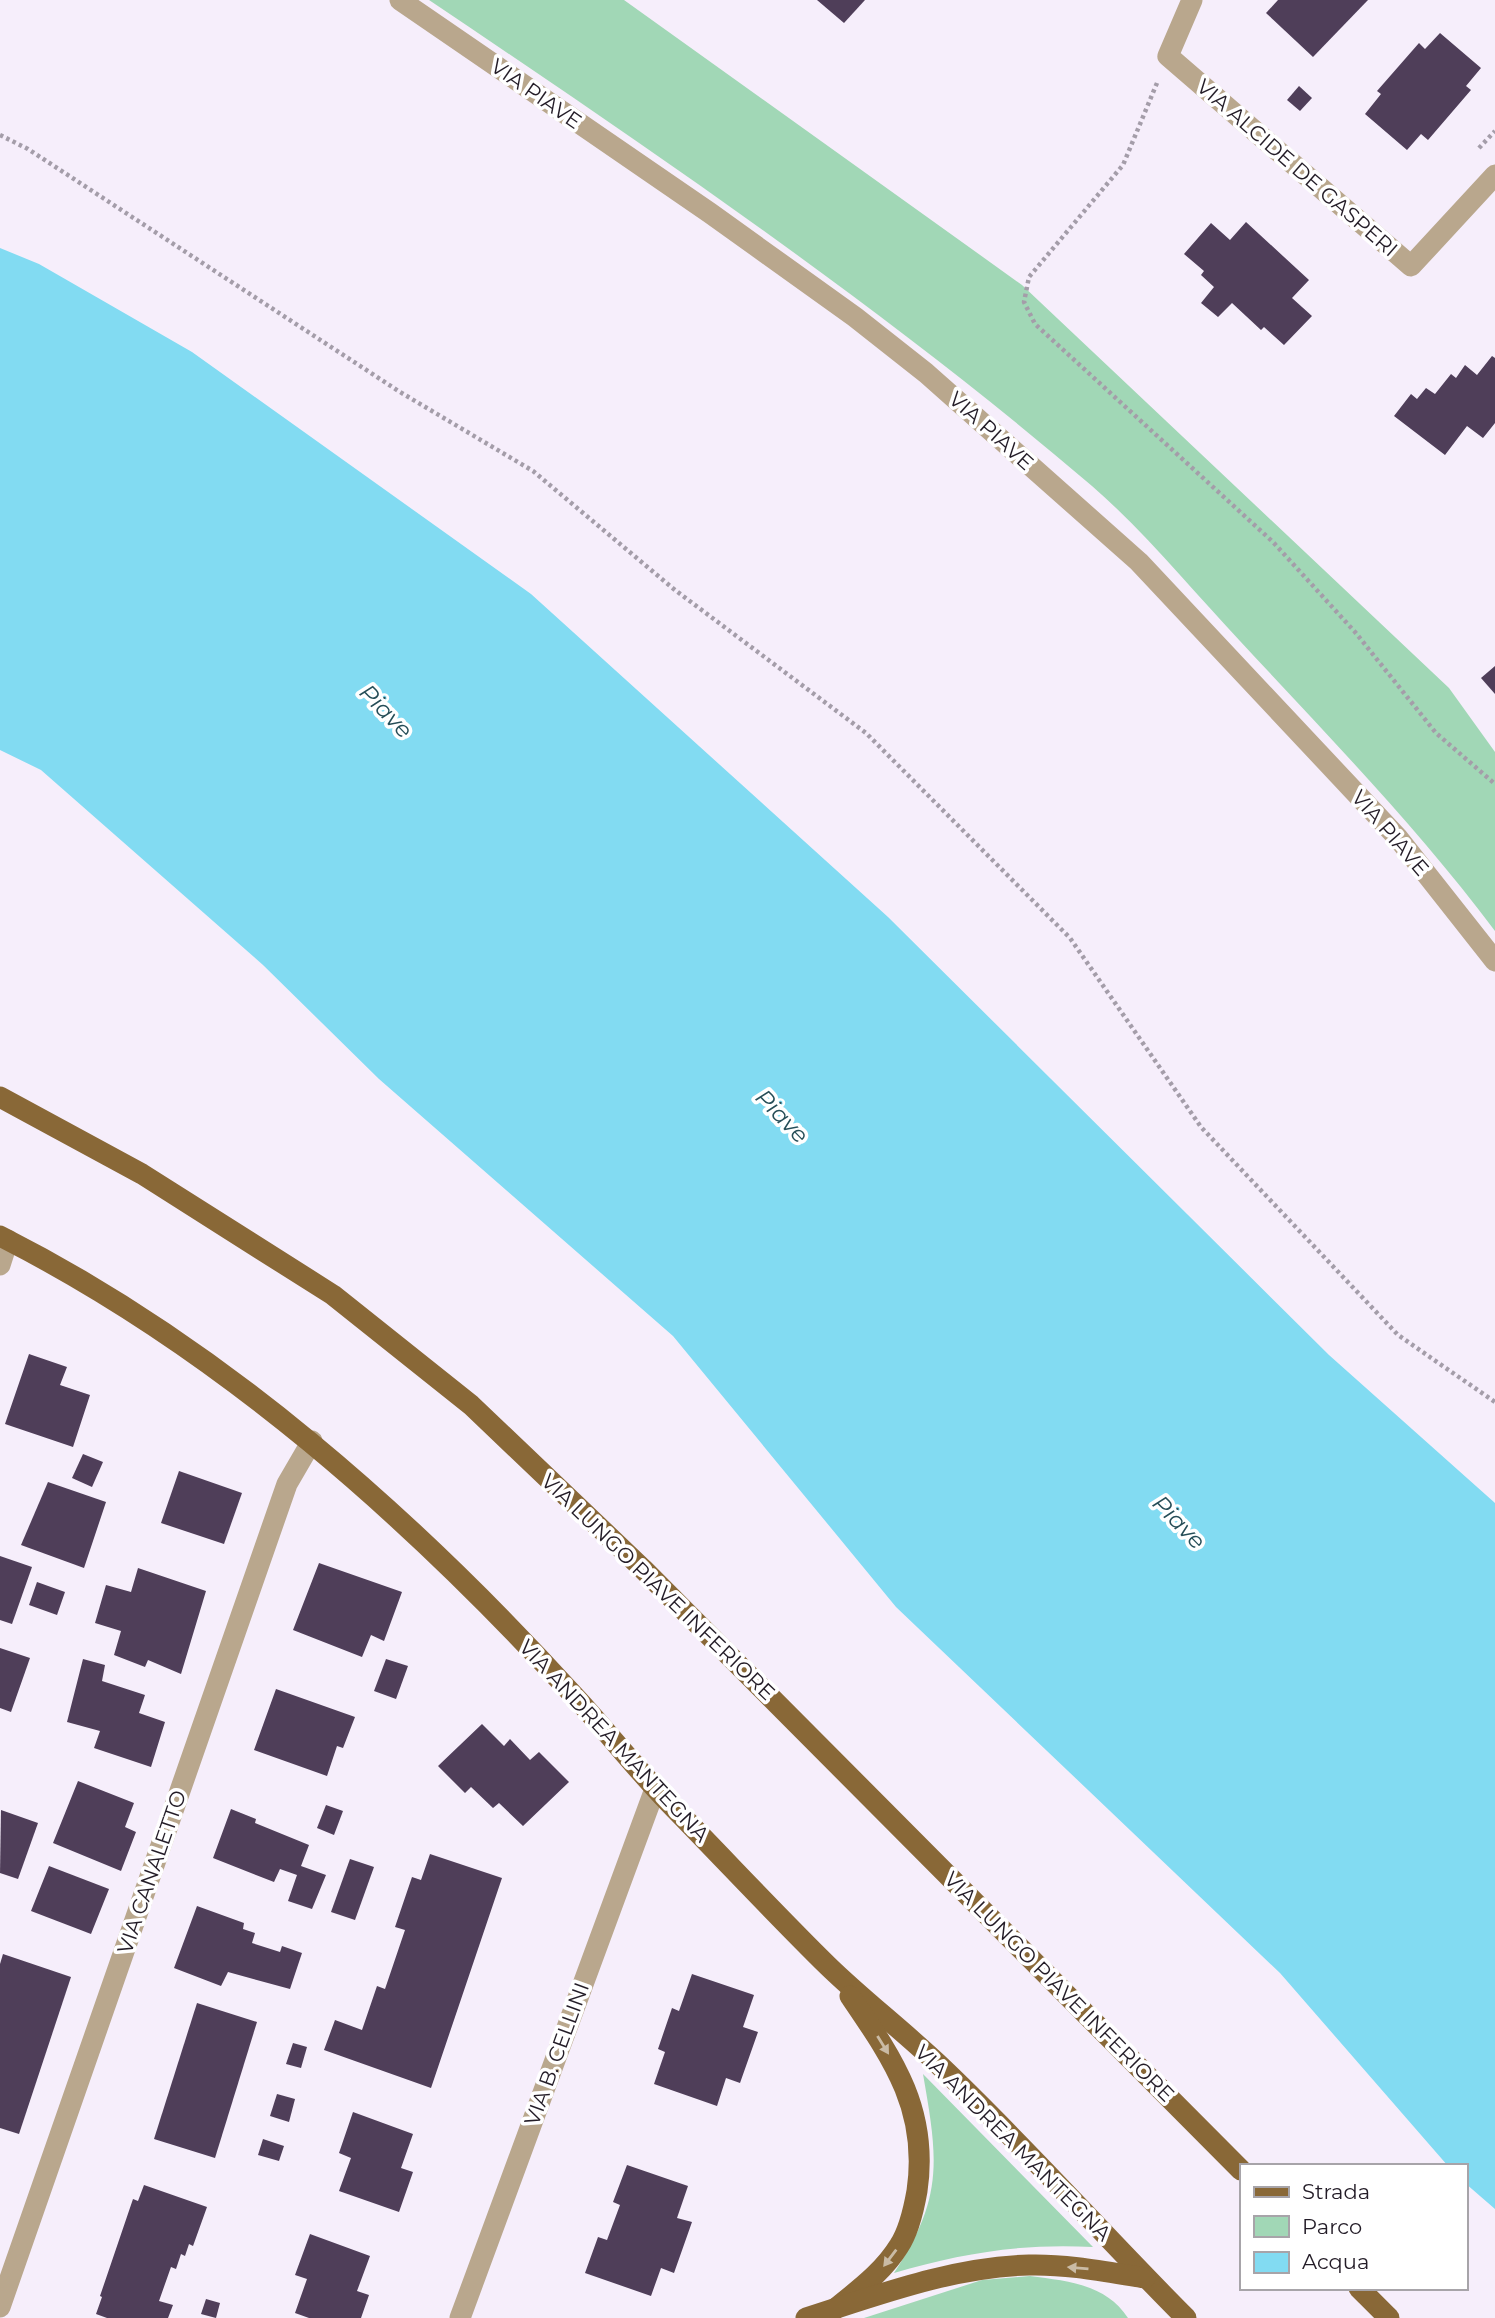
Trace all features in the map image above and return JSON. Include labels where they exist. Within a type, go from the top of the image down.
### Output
[{"type":"main road","name":"VIA LUNGO PIAVE INFERIORE","points":[[0,1097],[142,1174],[333,1295],[471,1405],[643,1569],[1240,2169]]},
{"type":"main road","name":"VIA ANDREA MANTEGNA","points":[[4,1238],[101,1293],[185,1348],[312,1441],[433,1553],[511,1630],[578,1700],[655,1789],[831,1968],[938,2064],[1178,2315]]},
{"type":"main road","points":[[831,1968],[890,2057],[911,2097],[921,2141],[915,2202],[901,2244],[881,2270],[835,2309]]},
{"type":"main road","points":[[806,2318],[947,2275],[1028,2265],[1080,2267],[1145,2278]]},
{"type":"main road","points":[[1361,2290],[1389,2318]]},
{"type":"street","name":"VIA PIAVE","points":[[400,0],[710,214],[855,317],[926,373],[1139,562],[1398,838],[1495,961]]},
{"type":"street","points":[[1168,57],[1192,0]]},
{"type":"street","name":"VIA ALCIDE DE GASPERI","points":[[1168,57],[1411,266],[1495,175]]},
{"type":"street","points":[[0,1265],[4,1238]]},
{"type":"street","name":"VIA CANALETTO","points":[[0,2307],[287,1484],[312,1441]]},
{"type":"street","name":"VIA B. CELLINI","points":[[460,2318],[655,1789]]},
{"type":"path","points":[[1168,57],[1124,165],[1029,277],[1024,302],[1035,324],[1083,371],[1273,542],[1354,632],[1436,733],[1495,784]]},
{"type":"path","points":[[1477,149],[1495,131]]},
{"type":"path","points":[[0,135],[28,149],[400,392],[533,471],[675,590],[866,733],[1070,938],[1201,1127],[1398,1335],[1495,1402]]},
{"type":"green space","points":[[429,0],[624,0],[1022,285],[1449,688],[1495,752],[1495,931],[1372,783],[1149,541],[1092,486],[933,356],[851,294],[684,174]]},
{"type":"green space","points":[[923,2074],[1093,2247],[993,2251],[894,2273],[922,2222],[933,2177],[932,2131]]},
{"type":"green space","points":[[1030,2276],[1085,2286],[1097,2291],[1109,2298],[1128,2318],[864,2318],[982,2280]]},
{"type":"water","name":"Piave","points":[[0,248],[39,264],[192,352],[531,594],[888,917],[1329,1355],[1495,1503],[1495,2209],[1467,2185],[1467,2164],[1446,2164],[1280,1973],[896,1607],[673,1336],[379,1079],[263,965],[41,770],[0,750]]},
{"type":"building","points":[[817,0],[865,0],[844,23]]},
{"type":"building","points":[[1278,0],[1368,0],[1313,57],[1266,13]]},
{"type":"building","points":[[1440,33],[1481,68],[1466,86],[1471,90],[1428,140],[1421,134],[1407,150],[1365,114],[1381,94],[1377,91],[1419,43],[1425,49]]},
{"type":"building","points":[[1299,86],[1312,98],[1300,111],[1287,100]]},
{"type":"building","points":[[1246,222],[1309,280],[1292,298],[1312,316],[1284,345],[1264,327],[1261,330],[1232,303],[1218,317],[1201,303],[1214,287],[1201,275],[1204,271],[1184,254],[1211,223],[1230,240]]},
{"type":"building","points":[[1492,356],[1495,358],[1495,423],[1483,438],[1467,426],[1445,455],[1394,416],[1411,394],[1417,399],[1426,388],[1435,394],[1451,374],[1456,378],[1465,365],[1477,375]]},
{"type":"building","points":[[1495,666],[1495,694],[1481,678]]},
{"type":"building","points":[[29,1354],[67,1367],[60,1385],[90,1395],[73,1447],[5,1424]]},
{"type":"building","points":[[83,1454],[103,1462],[92,1487],[72,1478]]},
{"type":"building","points":[[179,1471],[242,1493],[224,1544],[161,1523]]},
{"type":"building","points":[[48,1482],[106,1502],[84,1568],[21,1545]]},
{"type":"building","points":[[0,1556],[32,1567],[12,1624],[0,1620]]},
{"type":"building","points":[[319,1563],[402,1592],[384,1641],[371,1635],[362,1657],[293,1630]]},
{"type":"building","points":[[138,1568],[206,1591],[181,1674],[148,1660],[145,1667],[114,1655],[121,1631],[95,1623],[106,1585],[131,1592]]},
{"type":"building","points":[[37,1582],[65,1592],[57,1615],[29,1605]]},
{"type":"building","points":[[0,1648],[30,1658],[11,1712],[0,1708]]},
{"type":"building","points":[[83,1659],[105,1665],[102,1681],[145,1695],[139,1713],[165,1722],[151,1767],[94,1748],[100,1731],[67,1722]]},
{"type":"building","points":[[386,1659],[408,1666],[396,1699],[374,1691]]},
{"type":"building","points":[[276,1689],[355,1717],[343,1748],[337,1746],[327,1776],[254,1750]]},
{"type":"building","points":[[482,1724],[504,1746],[510,1739],[530,1760],[539,1752],[569,1782],[523,1826],[499,1803],[493,1808],[471,1787],[465,1793],[438,1766]]},
{"type":"building","points":[[78,1781],[134,1803],[125,1827],[136,1832],[121,1871],[53,1843]]},
{"type":"building","points":[[326,1805],[343,1811],[334,1835],[317,1828]]},
{"type":"building","points":[[231,1809],[256,1819],[255,1823],[309,1845],[301,1866],[326,1875],[312,1909],[288,1901],[297,1875],[280,1869],[274,1882],[213,1858]]},
{"type":"building","points":[[1,1810],[38,1823],[18,1879],[0,1873]]},
{"type":"building","points":[[430,1854],[502,1878],[431,2088],[324,2050],[335,2020],[362,2030],[377,1986],[385,1989],[405,1930],[395,1927],[412,1877],[421,1880]]},
{"type":"building","points":[[350,1859],[374,1867],[355,1920],[331,1912]]},
{"type":"building","points":[[49,1866],[109,1889],[91,1934],[31,1911]]},
{"type":"building","points":[[197,1906],[244,1923],[243,1929],[255,1933],[252,1943],[280,1952],[282,1946],[302,1953],[290,1989],[228,1972],[221,1986],[174,1968]]},
{"type":"building","points":[[3,1954],[71,1977],[19,2134],[0,2128],[0,1964]]},
{"type":"building","points":[[692,1974],[754,1995],[743,2027],[758,2032],[740,2083],[726,2078],[717,2106],[654,2084],[665,2052],[658,2049],[672,2008],[679,2011]]},
{"type":"building","points":[[197,2003],[257,2022],[215,2158],[154,2139]]},
{"type":"building","points":[[293,2043],[307,2047],[301,2068],[286,2064]]},
{"type":"building","points":[[277,2094],[295,2099],[289,2122],[270,2116]]},
{"type":"building","points":[[353,2112],[413,2134],[401,2168],[413,2172],[399,2212],[339,2191],[351,2158],[339,2153]]},
{"type":"building","points":[[263,2139],[284,2146],[279,2161],[258,2155]]},
{"type":"building","points":[[627,2165],[688,2186],[677,2218],[692,2222],[674,2273],[661,2268],[651,2296],[585,2273],[598,2237],[607,2240],[620,2205],[613,2202]]},
{"type":"building","points":[[144,2185],[207,2207],[193,2246],[189,2244],[185,2256],[181,2254],[176,2269],[171,2267],[159,2301],[173,2305],[168,2318],[107,2318],[96,2314],[102,2297],[100,2296],[133,2199],[138,2201]]},
{"type":"building","points":[[310,2234],[370,2256],[357,2291],[369,2295],[361,2318],[309,2318],[295,2313],[307,2279],[295,2275]]},
{"type":"building","points":[[206,2299],[220,2303],[216,2318],[201,2314]]}]
